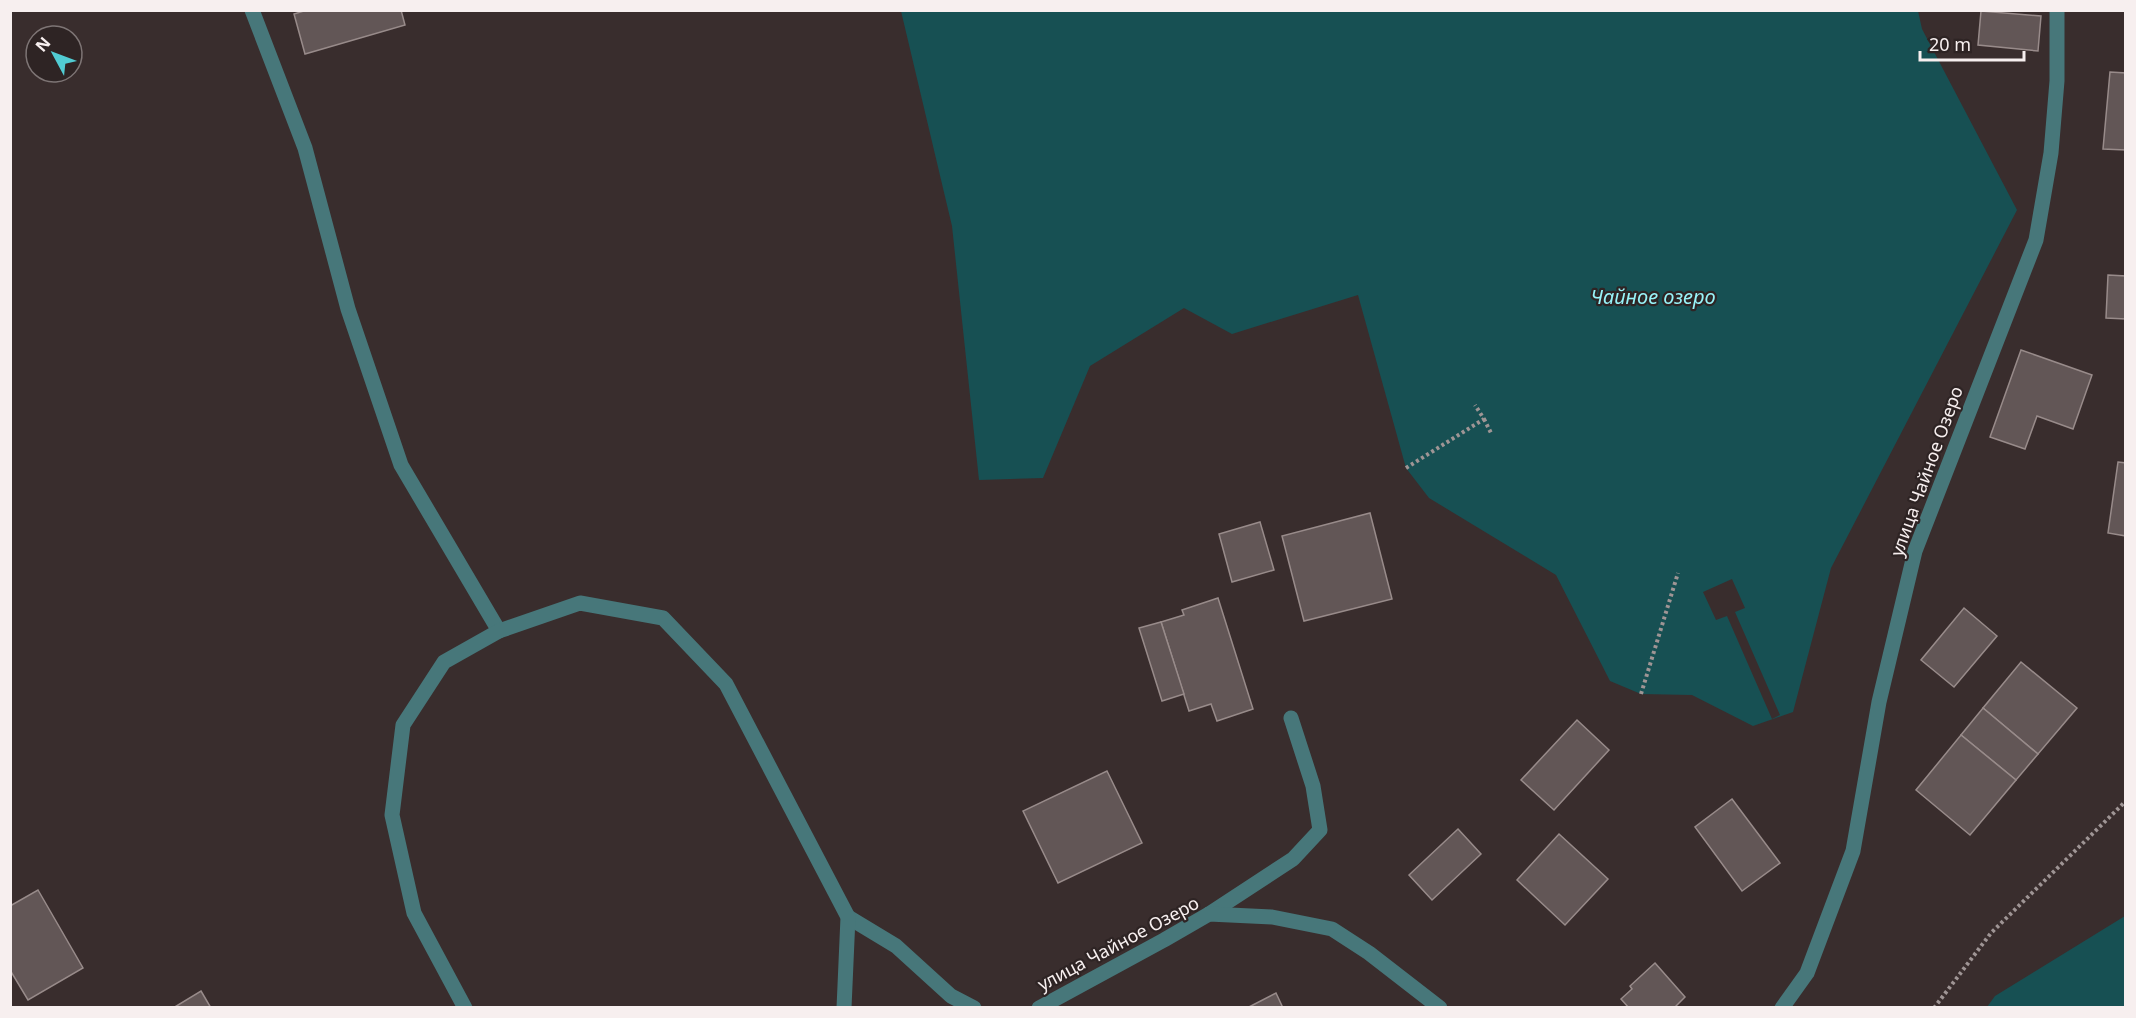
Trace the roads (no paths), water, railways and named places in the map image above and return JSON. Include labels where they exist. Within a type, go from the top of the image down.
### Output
[{"type":"street","points":[[252,10],[305,148],[348,309],[401,465],[499,631]]},
{"type":"street","name":"улица Чайное Озеро","points":[[1782,1008],[1807,973],[1852,851],[1879,702],[1915,551],[2036,240],[2051,153],[2056,81],[2057,10]]},
{"type":"street","points":[[465,1008],[414,913],[392,815],[403,725],[444,662],[499,631],[580,603],[663,618],[726,684],[848,917],[844,1008]]},
{"type":"street","points":[[1209,914],[1293,859],[1320,830],[1313,786],[1291,718]]},
{"type":"street","name":"улица Чайное Озеро","points":[[1039,1008],[1209,914],[1272,917],[1332,929],[1369,953],[1423,1002],[1440,1008]]},
{"type":"street","points":[[848,917],[896,946],[951,996],[974,1008]]},
{"type":"water","name":"Чайное озеро","points":[[901,11],[1918,11],[1922,29],[2017,210],[1831,568],[1793,712],[1753,726],[1692,695],[1641,694],[1610,681],[1556,575],[1429,498],[1406,468],[1358,295],[1232,334],[1184,308],[1090,366],[1043,478],[979,480],[952,226]]},
{"type":"water","points":[[2125,916],[2125,1007],[1987,1007],[1995,996]]}]
